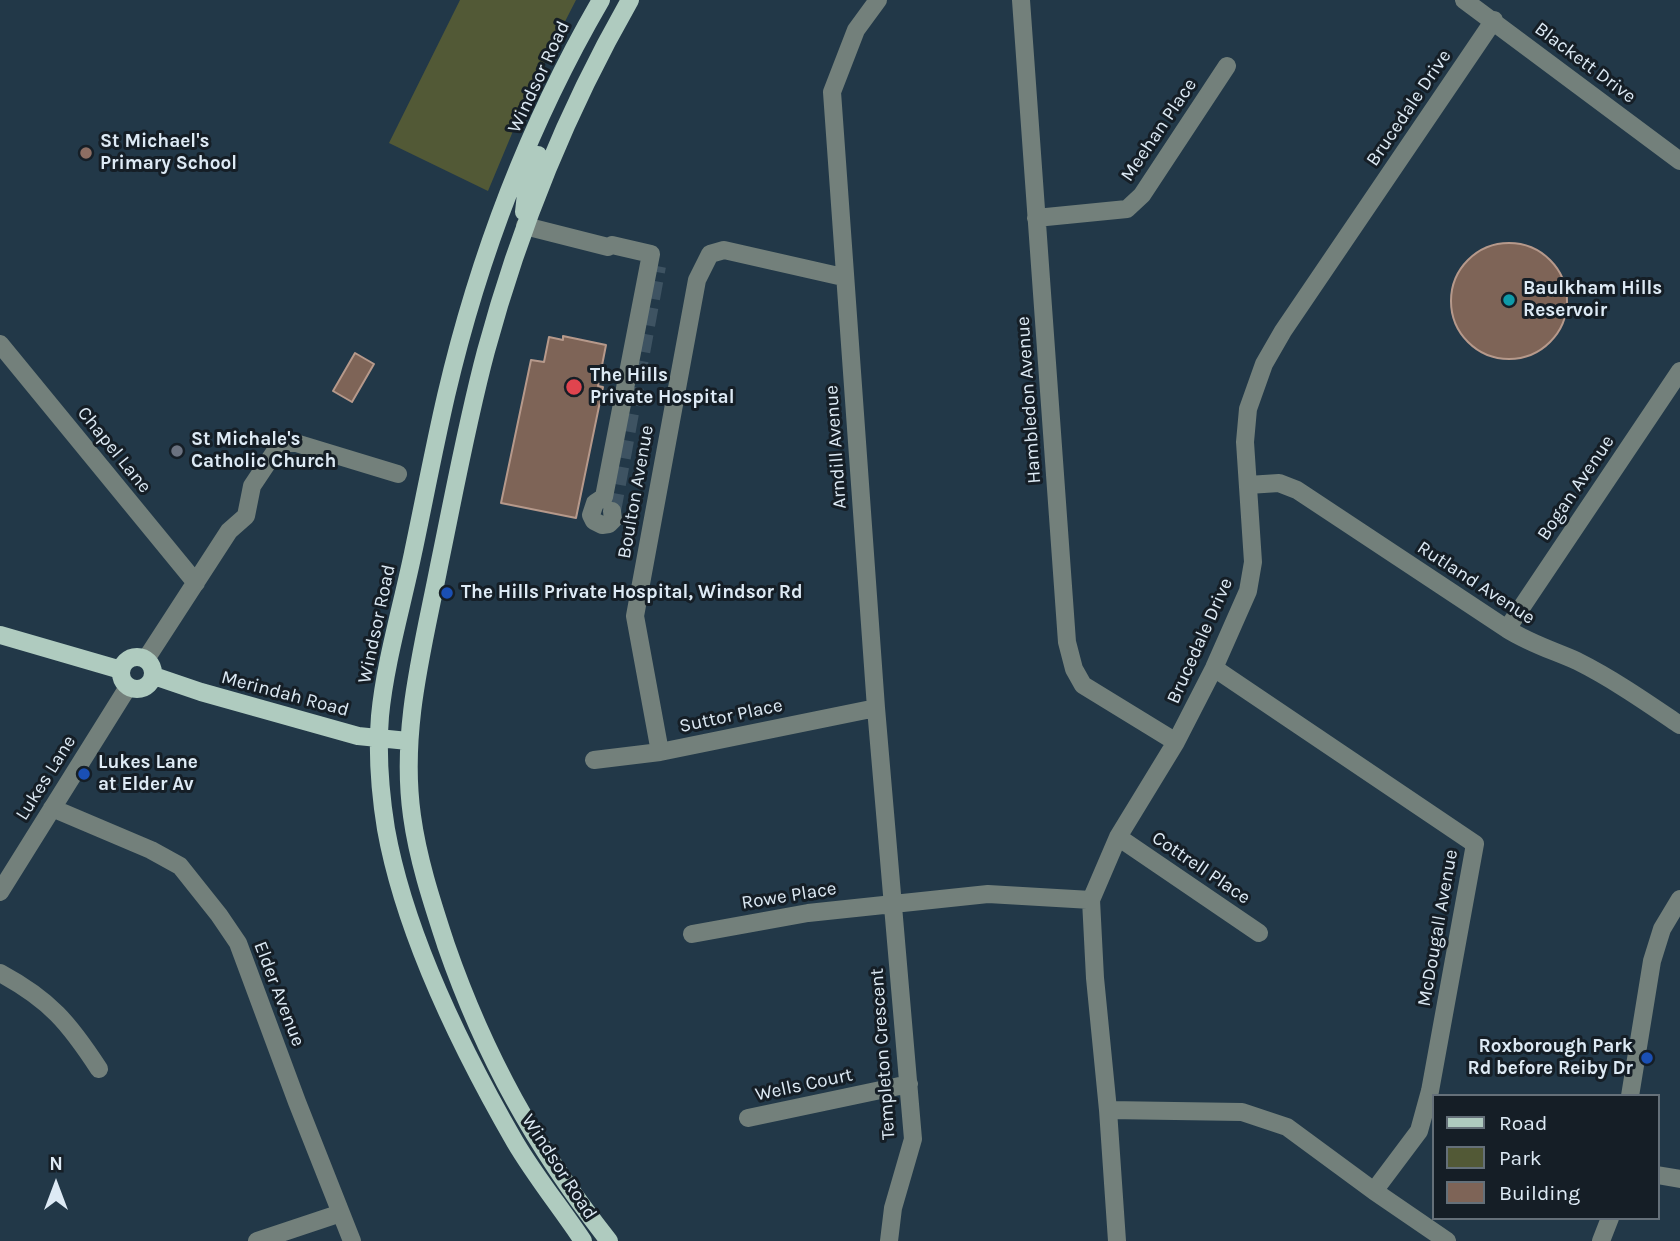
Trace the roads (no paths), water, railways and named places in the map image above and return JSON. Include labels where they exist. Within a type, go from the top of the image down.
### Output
[{"type":"main road","name":"Windsor Road","points":[[583,1241],[516,1144],[436,987],[393,863],[380,779],[379,738],[388,671],[446,395],[479,281],[512,188],[547,107],[601,0]]},
{"type":"main road","name":"Windsor Road","points":[[609,1241],[530,1130],[491,1059],[459,981],[432,902],[418,848],[410,793],[408,741],[422,648],[475,399],[492,332],[525,226],[576,105],[629,0]]},
{"type":"main road","points":[[479,281],[513,233],[525,226],[525,195],[548,125],[547,107]]},
{"type":"main road","points":[[0,635],[125,678],[141,689],[147,687],[150,668],[134,657],[128,659],[125,678]]},
{"type":"main road","name":"Merindah Road","points":[[150,668],[201,692],[358,736],[408,741]]},
{"type":"street","name":"Arndill Avenue","points":[[878,0],[856,30],[832,92],[843,277],[893,903]]},
{"type":"street","name":"Hambledon Avenue","points":[[1021,0],[1067,642],[1074,669],[1083,685],[1176,742]]},
{"type":"street","name":"Blackett Drive","points":[[1464,0],[1680,162]]},
{"type":"street","name":"Brucedale Drive","points":[[1117,1241],[1091,900],[1118,836],[1176,742],[1214,668],[1239,615],[1250,582],[1253,562],[1245,442],[1248,410],[1264,363],[1494,20]]},
{"type":"street","name":"Meehan Place","points":[[1036,218],[1127,208],[1142,195],[1227,66]]},
{"type":"street","points":[[525,226],[608,247],[612,245],[651,254],[604,497],[595,503],[591,515],[594,522],[610,524],[613,520],[612,511]]},
{"type":"street","points":[[608,247],[612,253],[641,259]]},
{"type":"street","name":"Boulton Avenue","points":[[660,752],[635,616],[697,280],[710,254],[724,250],[843,277]]},
{"type":"street","name":"Chapel Lane","points":[[0,344],[196,583]]},
{"type":"street","name":"Bogan Avenue","points":[[1507,629],[1680,371]]},
{"type":"street","points":[[150,668],[196,583],[229,531],[246,516],[252,486],[278,447],[284,443],[296,443],[398,474]]},
{"type":"street","name":"Rutland Avenue","points":[[1248,485],[1279,483],[1297,489],[1507,629],[1530,643],[1574,660],[1616,682],[1680,725]]},
{"type":"street","name":"McDougall Avenue","points":[[1214,668],[1475,844],[1430,1091],[1419,1131],[1374,1191]]},
{"type":"street","name":"Lukes Lane","points":[[0,892],[52,808],[125,678]]},
{"type":"street","name":"Suttor Place","points":[[594,760],[660,752],[876,708]]},
{"type":"street","name":"Elder Avenue","points":[[52,808],[151,850],[180,866],[219,915],[238,943],[352,1241]]},
{"type":"street","name":"Cottrell Place","points":[[1118,836],[1259,933]]},
{"type":"street","name":"Rowe Place","points":[[692,934],[808,914],[988,894],[1091,900]]},
{"type":"street","points":[[1630,1094],[1652,961],[1674,920],[1680,899]]},
{"type":"street","name":"Templeton Crescent","points":[[889,1241],[893,1208],[913,1139],[893,903]]},
{"type":"street","points":[[0,973],[28,988],[51,1007],[74,1031],[99,1069]]},
{"type":"street","name":"Wells Court","points":[[748,1118],[909,1084]]},
{"type":"street","points":[[1108,1110],[1242,1112],[1287,1126],[1447,1241]]},
{"type":"street","points":[[1659,1175],[1680,1179]]},
{"type":"street","points":[[257,1241],[341,1213]]},
{"type":"street","points":[[1601,1241],[1609,1220]]},
{"type":"tunnel","points":[[612,511],[657,266]]},
{"type":"place","name":"St Michael's Primary School","points":[[86,153]]},
{"type":"place","name":"Baulkham Hills Reservoir","points":[[1509,300]]},
{"type":"place","name":"The Hills Private Hospital","points":[[574,387]]},
{"type":"place","name":"St Michale's Catholic Church","points":[[177,451]]},
{"type":"place","name":"The Hills Private Hospital, Windsor Rd","points":[[447,593]]},
{"type":"place","name":"Lukes Lane at Elder Av","points":[[84,774]]},
{"type":"place","name":"Roxborough Park Rd before Reiby Dr","points":[[1647,1058]]}]
